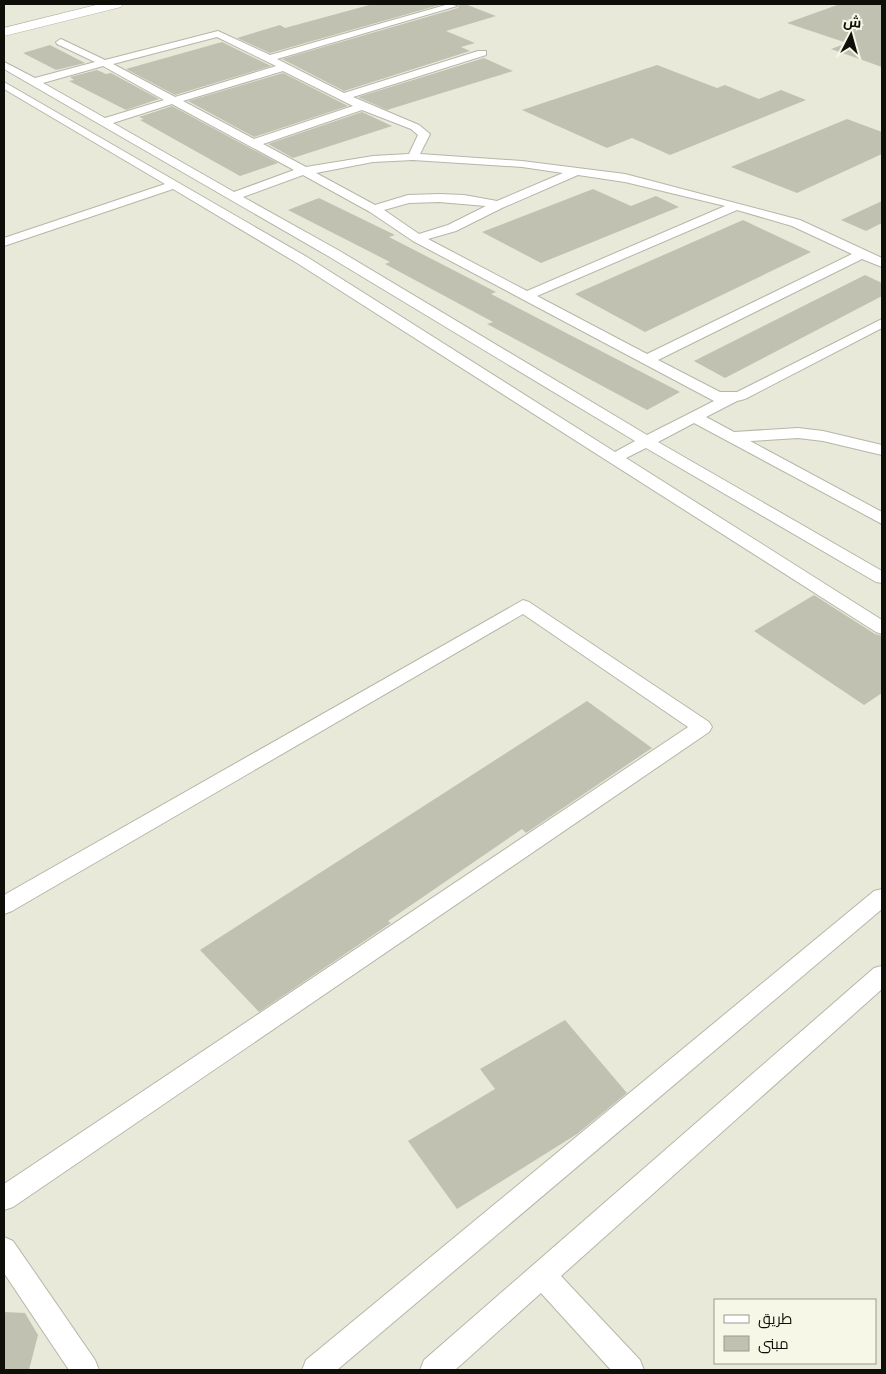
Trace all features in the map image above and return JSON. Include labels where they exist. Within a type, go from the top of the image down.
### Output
[{"type":"street","points":[[4,20],[71,4]]},
{"type":"street","points":[[4,32],[116,4]]},
{"type":"street","points":[[270,58],[452,6]]},
{"type":"street","points":[[33,82],[218,34],[270,58],[284,67],[362,106],[415,127],[424,134],[413,157]]},
{"type":"street","points":[[61,42],[104,63],[374,208],[417,238],[529,295],[711,395],[731,398]]},
{"type":"street","points":[[343,96],[482,54]]},
{"type":"street","points":[[4,65],[333,253],[647,442],[882,578]]},
{"type":"street","points":[[103,122],[284,67]]},
{"type":"street","points":[[4,85],[302,260],[882,628]]},
{"type":"street","points":[[252,144],[362,106]]},
{"type":"street","points":[[233,196],[304,171],[373,159],[413,157],[522,164],[625,178],[736,206],[796,223],[882,263]]},
{"type":"street","points":[[417,238],[452,228],[498,205],[576,172]]},
{"type":"street","points":[[4,233],[169,182]]},
{"type":"street","points":[[4,242],[169,182]]},
{"type":"street","points":[[374,208],[408,199],[439,198],[464,199],[498,205]]},
{"type":"street","points":[[529,295],[736,206]]},
{"type":"street","points":[[646,360],[862,254]]},
{"type":"street","points":[[613,459],[731,398],[740,396],[880,327]]},
{"type":"street","points":[[695,417],[882,519]]},
{"type":"street","points":[[732,438],[798,434],[823,436],[882,450]]},
{"type":"street","points":[[4,905],[524,606],[702,727],[4,1198]]},
{"type":"street","points":[[316,1370],[882,897]]},
{"type":"street","points":[[434,1370],[882,975]]},
{"type":"street","points":[[4,1250],[85,1370]]},
{"type":"street","points":[[542,1275],[630,1370]]},
{"type":"building","points":[[373,4],[443,4],[270,53],[237,38],[280,25],[285,28]]},
{"type":"building","points":[[456,4],[465,4],[496,16],[446,31],[475,43],[461,47],[470,51],[344,91],[282,59],[458,8],[459,5]]},
{"type":"building","points":[[840,4],[882,4],[882,67],[831,49],[847,43],[787,23]]},
{"type":"building","points":[[222,42],[271,66],[175,95],[126,69]]},
{"type":"building","points":[[50,45],[85,63],[56,70],[23,53]]},
{"type":"building","points":[[484,58],[513,71],[387,110],[358,97]]},
{"type":"building","points":[[657,65],[717,88],[725,85],[759,99],[781,90],[806,100],[670,155],[632,138],[607,148],[522,110]]},
{"type":"building","points":[[97,70],[106,74],[111,73],[159,99],[126,110],[69,81],[74,80],[70,77]]},
{"type":"building","points":[[283,73],[348,106],[254,137],[188,101]]},
{"type":"building","points":[[172,106],[278,163],[240,176],[140,120],[144,119],[139,117]]},
{"type":"building","points":[[362,112],[392,126],[293,158],[268,144]]},
{"type":"building","points":[[847,119],[882,132],[882,154],[797,193],[731,167]]},
{"type":"building","points":[[593,189],[631,206],[656,196],[679,207],[541,263],[482,232]]},
{"type":"building","points":[[319,198],[395,235],[389,237],[496,292],[491,294],[680,392],[647,410],[487,324],[493,322],[385,264],[390,262],[288,210]]},
{"type":"building","points":[[882,201],[882,223],[866,231],[841,220]]},
{"type":"building","points":[[743,220],[811,252],[645,332],[575,294]]},
{"type":"building","points":[[865,275],[882,283],[882,296],[725,378],[694,361]]},
{"type":"building","points":[[814,595],[875,634],[882,636],[882,693],[864,705],[754,631]]},
{"type":"building","points":[[587,701],[652,748],[526,833],[522,829],[388,921],[391,923],[259,1012],[200,950]]},
{"type":"building","points":[[565,1020],[627,1093],[577,1134],[457,1209],[408,1141],[495,1089],[480,1069]]},
{"type":"building","points":[[4,1312],[25,1313],[38,1335],[29,1370],[4,1370]]}]
